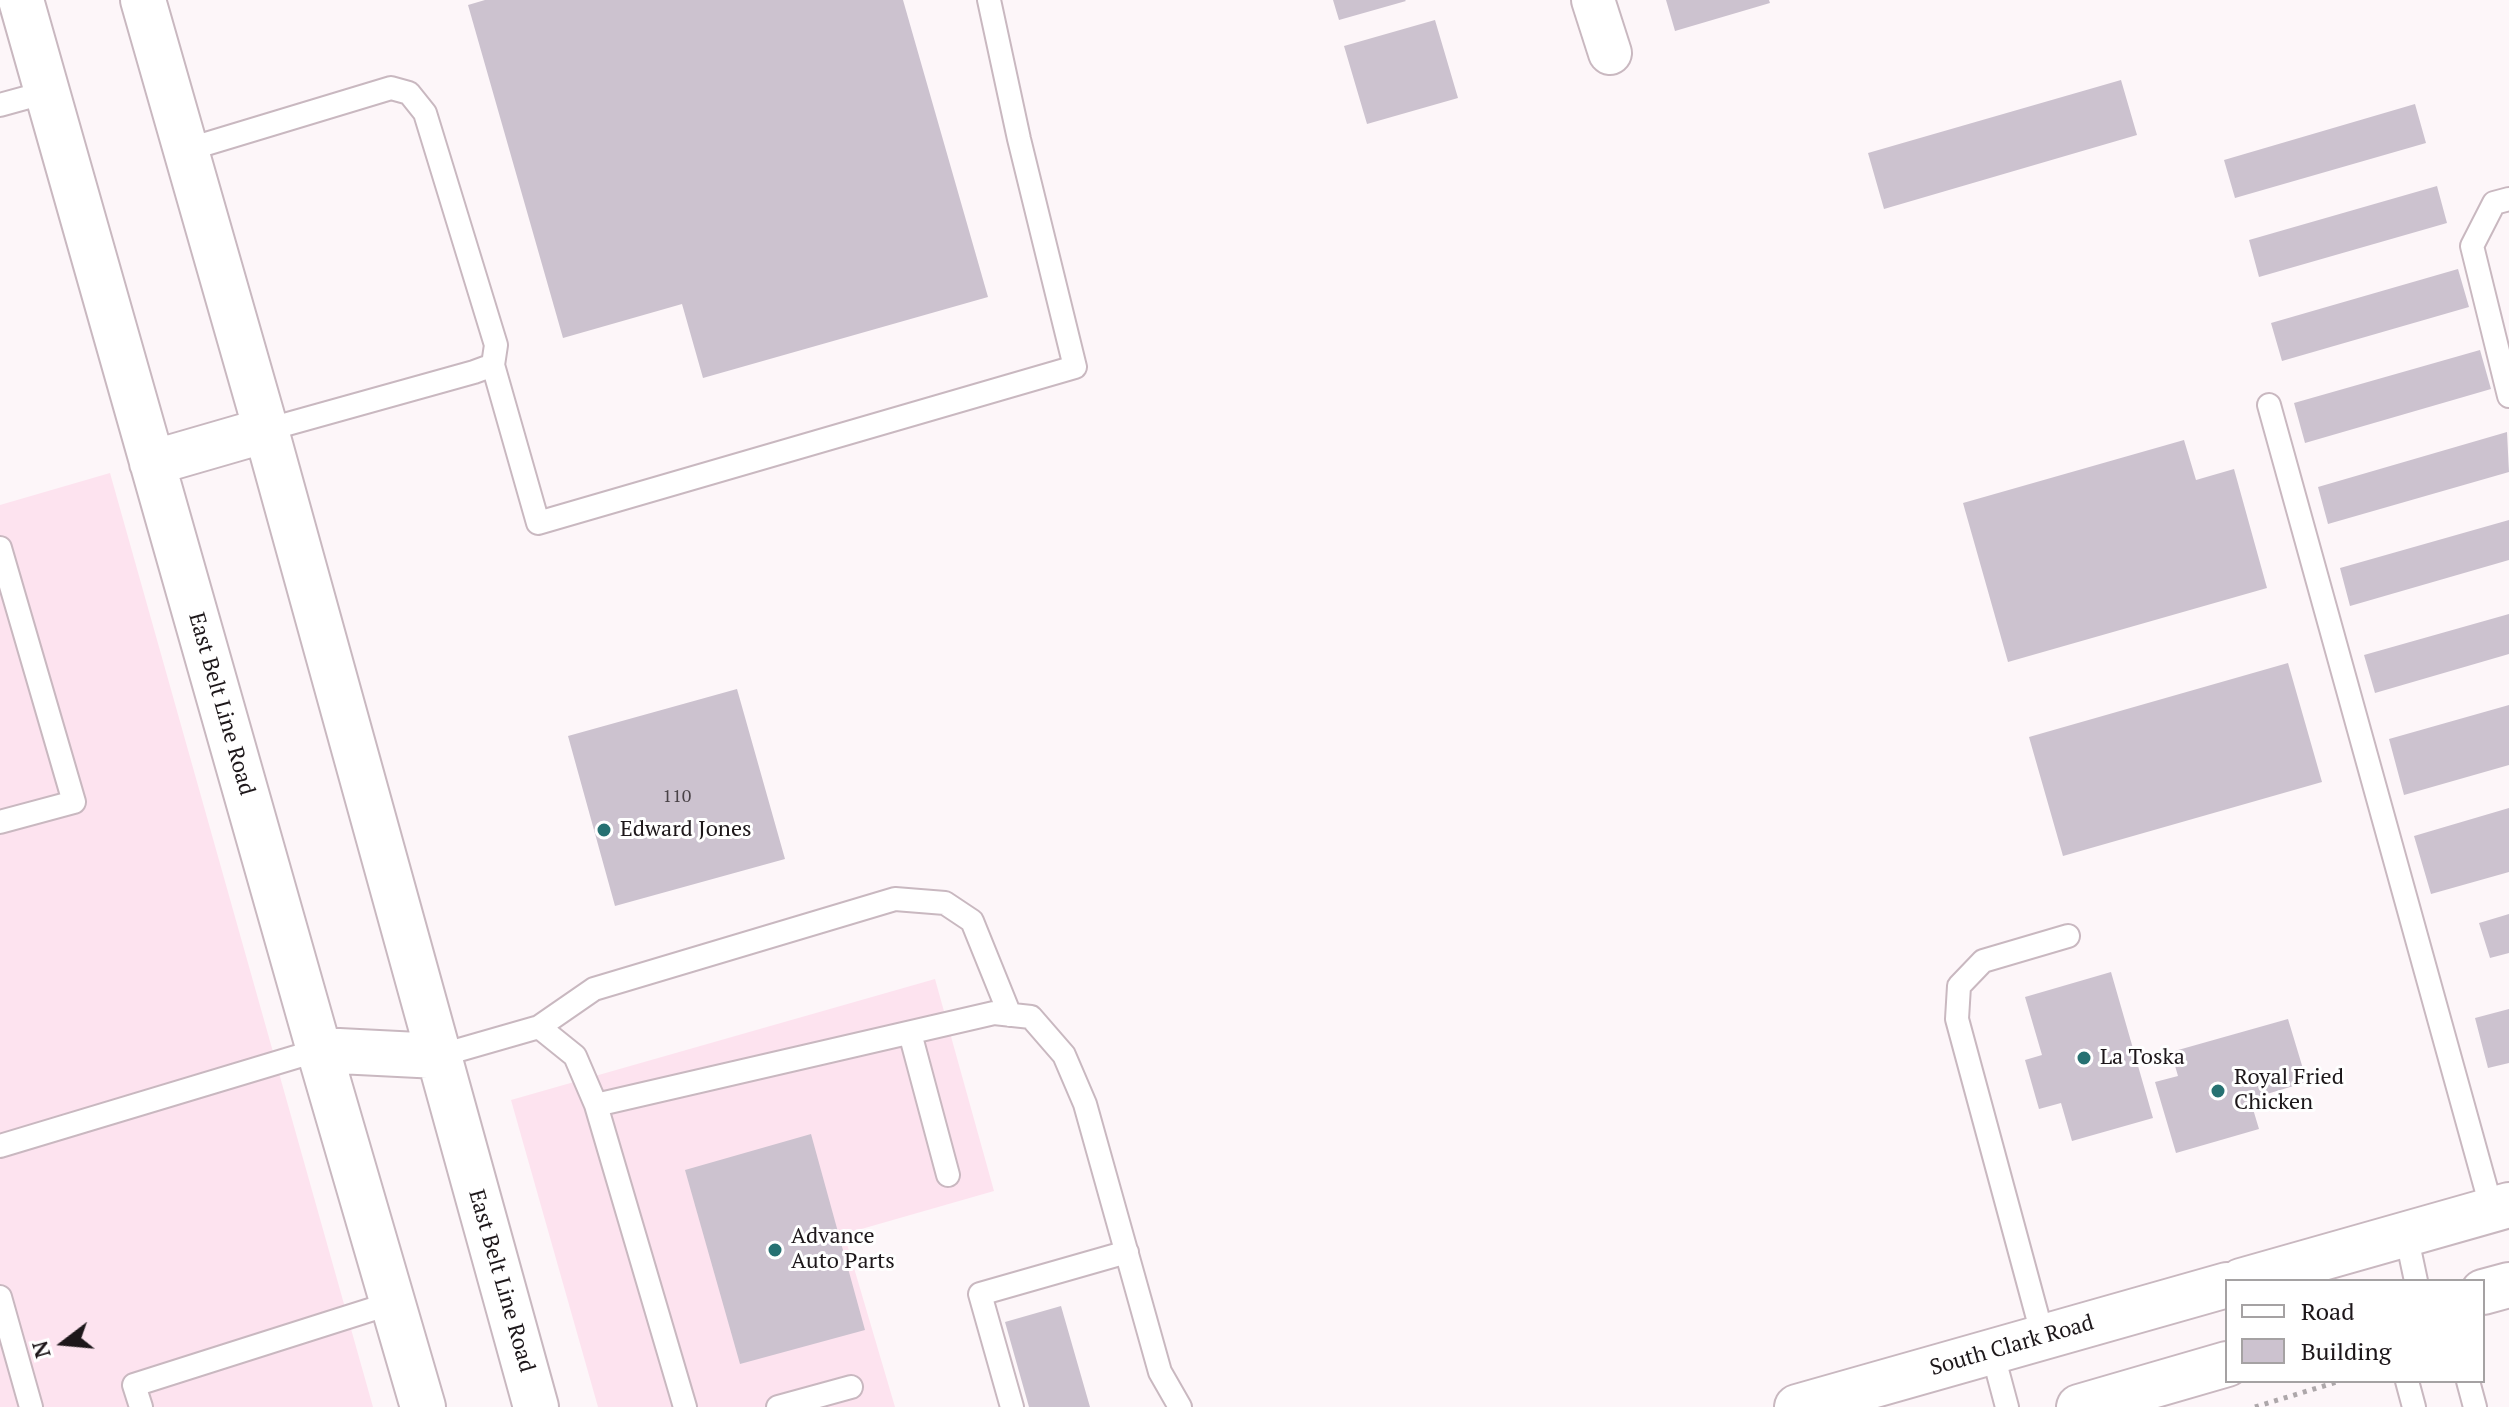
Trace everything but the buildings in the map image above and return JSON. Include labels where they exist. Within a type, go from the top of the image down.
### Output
[{"type":"main road","name":"East Belt Line Road","points":[[21,0],[423,1407]]},
{"type":"main road","name":"East Belt Line Road","points":[[143,0],[266,430],[536,1407]]},
{"type":"main road","points":[[152,463],[266,430]]},
{"type":"main road","points":[[319,1050],[438,1056]]},
{"type":"main road","points":[[2248,1279],[2501,1208]]},
{"type":"main road","points":[[2485,1291],[2509,1285]]},
{"type":"main road","name":"South Clark Road","points":[[1797,1407],[2225,1286]]},
{"type":"main road","points":[[2079,1407],[2225,1365]]},
{"type":"street","points":[[1593,0],[1610,53]]},
{"type":"lane","points":[[186,150],[391,88],[409,93],[425,113],[430,127],[496,345],[493,365],[538,523],[1075,367],[1019,139],[989,0]]},
{"type":"lane","points":[[0,105],[47,92]]},
{"type":"lane","points":[[2509,199],[2494,203],[2472,246],[2509,396]]},
{"type":"lane","points":[[266,430],[493,365]]},
{"type":"lane","points":[[2269,405],[2501,1208]]},
{"type":"lane","points":[[0,548],[74,802],[0,822]]},
{"type":"lane","points":[[438,1056],[539,1027],[594,989],[895,899],[945,903],[972,921],[1010,1015]]},
{"type":"lane","points":[[2043,1337],[1957,1019],[1959,986],[1983,961],[2068,936]]},
{"type":"lane","points":[[596,1105],[994,1013],[1031,1017],[1064,1055],[1085,1104],[1160,1372],[1180,1407]]},
{"type":"lane","points":[[539,1027],[575,1056],[596,1105],[685,1407]]},
{"type":"lane","points":[[910,1033],[948,1175]]},
{"type":"lane","points":[[0,1146],[319,1050]]},
{"type":"lane","points":[[2406,1234],[2416,1279]]},
{"type":"lane","points":[[1012,1407],[980,1294],[1127,1252]]},
{"type":"lane","points":[[0,1297],[31,1407]]},
{"type":"lane","points":[[141,1407],[134,1385],[392,1303]]},
{"type":"lane","points":[[1992,1351],[2007,1407]]},
{"type":"lane","points":[[2408,1383],[2414,1407]]},
{"type":"lane","points":[[2469,1383],[2475,1407]]},
{"type":"lane","points":[[778,1407],[851,1387]]},
{"type":"path","points":[[2255,1407],[2333,1383]]},
{"type":"shaded area","points":[[110,473],[373,1407],[0,1407],[0,505]]},
{"type":"shaded area","points":[[935,979],[994,1191],[844,1234],[895,1407],[598,1407],[511,1100]]},
{"type":"place","name":"Edward Jones","points":[[604,830]]},
{"type":"place","name":"La Toska","points":[[2084,1058]]},
{"type":"place","name":"Royal Fried Chicken","points":[[2218,1091]]},
{"type":"place","name":"Advance Auto Parts","points":[[775,1250]]}]
